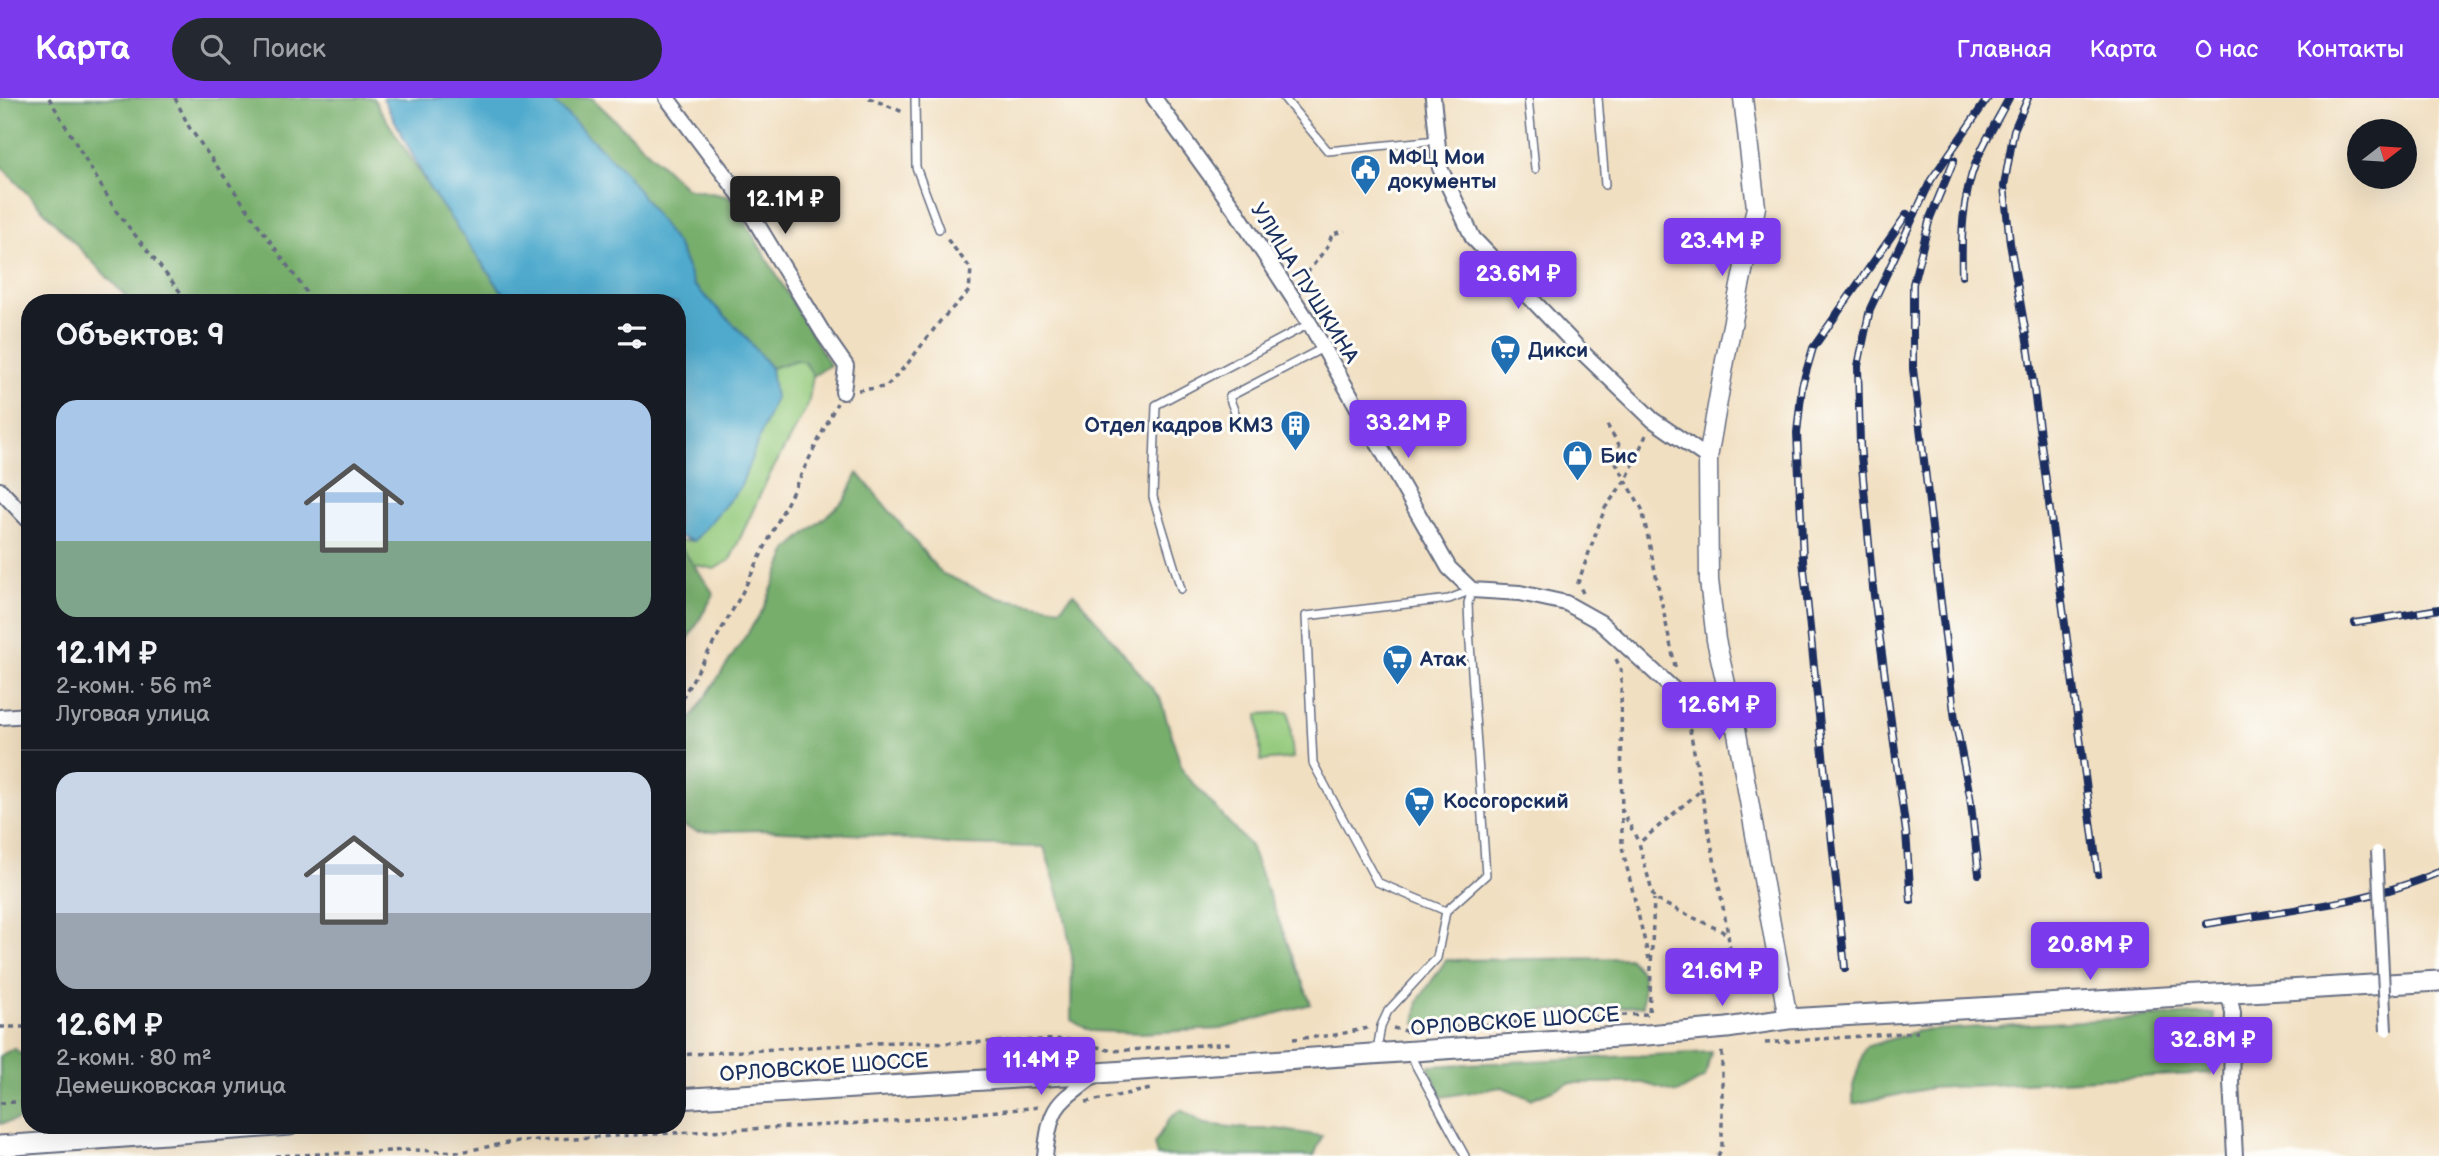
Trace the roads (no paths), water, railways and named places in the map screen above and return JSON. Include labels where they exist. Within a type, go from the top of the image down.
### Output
[{"type":"main road","name":"ОРЛОВСКОЕ ШОССЕ","points":[[686,1098],[1097,1073],[1691,1031],[1788,1019],[2439,981]]},
{"type":"main road","points":[[0,1146],[168,1134]]},
{"type":"main road","points":[[53,1156],[114,1138]]},
{"type":"street","points":[[667,98],[739,194],[846,366],[843,391]]},
{"type":"street","name":"УЛИЦА ПУШКИНА","points":[[1154,98],[1236,212],[1310,324],[1449,568],[1472,590]]},
{"type":"street","points":[[1433,98],[1440,168],[1473,238],[1582,352],[1653,420],[1708,458]]},
{"type":"street","points":[[1744,98],[1756,207],[1708,458],[1709,580],[1716,640],[1736,728],[1788,1019]]},
{"type":"street","points":[[0,490],[21,512]]},
{"type":"street","points":[[1472,590],[1520,593],[1566,603],[1600,622],[1683,698],[1736,728]]},
{"type":"street","points":[[0,717],[21,716]]},
{"type":"street","points":[[2377,850],[2386,1031]]},
{"type":"street","points":[[2229,994],[2232,1013],[2231,1082],[2235,1156]]},
{"type":"street","points":[[1045,1156],[1049,1124],[1057,1104],[1097,1073]]},
{"type":"lane","points":[[915,98],[916,167],[939,229]]},
{"type":"lane","points":[[1284,98],[1328,151],[1437,140]]},
{"type":"lane","points":[[1528,98],[1535,169]]},
{"type":"lane","points":[[1598,98],[1605,186]]},
{"type":"lane","points":[[1181,589],[1153,497],[1156,405],[1310,324]]},
{"type":"lane","points":[[1239,423],[1229,397],[1324,348]]},
{"type":"lane","points":[[1446,911],[1377,882],[1313,763],[1306,616],[1449,599],[1472,590]]},
{"type":"lane","points":[[1376,1052],[1381,1026],[1388,1011],[1437,958],[1446,911],[1486,876],[1469,629],[1468,603],[1472,590]]},
{"type":"lane","points":[[1408,1051],[1465,1156]]},
{"type":"water","points":[[383,98],[550,98],[625,172],[678,246],[694,285],[743,334],[771,368],[775,398],[740,488],[694,541],[686,539],[686,294],[504,294],[430,189]]},
{"type":"railway","points":[[1911,901],[1906,832],[1873,588],[1860,444],[1858,366],[1870,309],[1931,180],[1988,98]]},
{"type":"railway","points":[[1962,276],[1963,218],[1971,176],[1983,146],[2009,98]]},
{"type":"railway","points":[[2028,98],[2014,130],[2004,186],[2010,243],[2029,352],[2098,874]]},
{"type":"railway","points":[[1954,160],[1930,218],[1913,284],[1913,369],[1955,720],[1970,796],[1979,874]]},
{"type":"railway","points":[[1845,968],[1803,560],[1797,433],[1802,386],[1813,348],[1907,214]]},
{"type":"railway","points":[[2355,623],[2439,609]]},
{"type":"railway","points":[[2206,924],[2355,899],[2412,883],[2439,872]]},
{"type":"place","name":"МФЦ Мои документы","points":[[1365,196]]},
{"type":"place","name":"Дикси","points":[[1505,377]]},
{"type":"place","name":"Отдел кадров КМЗ","points":[[1296,452]]},
{"type":"place","name":"Бис","points":[[1577,483]]},
{"type":"place","name":"Атак","points":[[1397,686]]},
{"type":"place","name":"Косогорский","points":[[1420,828]]}]
